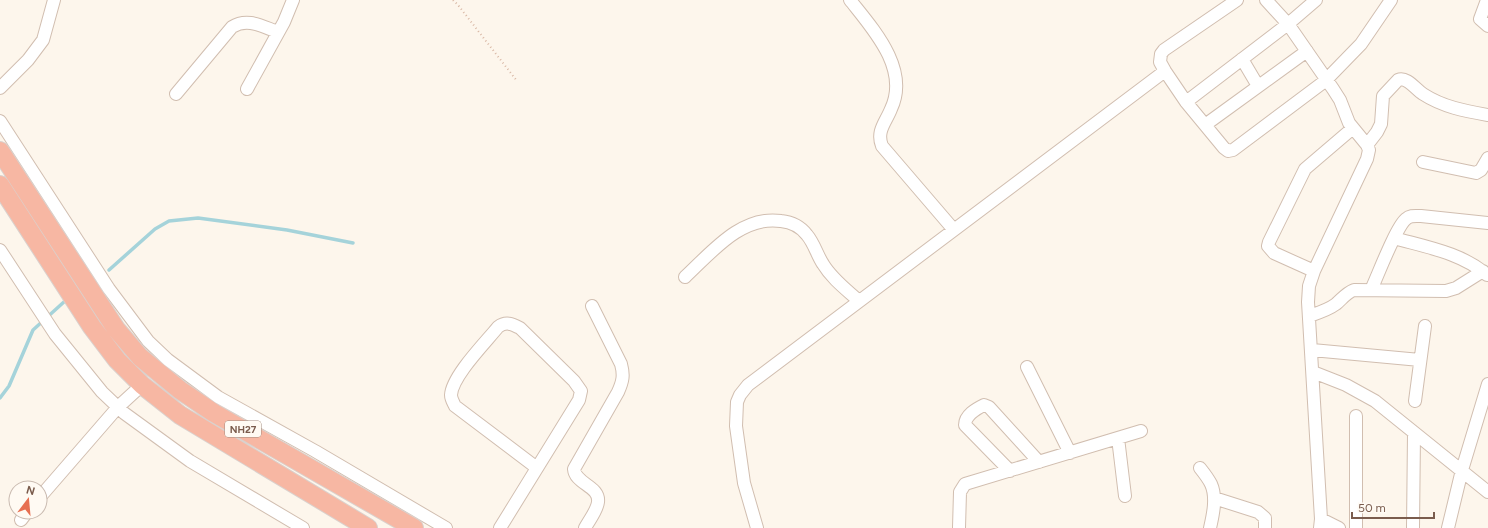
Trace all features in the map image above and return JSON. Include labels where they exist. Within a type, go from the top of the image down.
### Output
[{"type":"highway","name":"NH27","points":[[0,150],[84,263],[104,294],[116,328],[140,357],[180,390],[218,406],[414,528]]},
{"type":"highway","name":"NH27","points":[[0,185],[82,310],[117,360],[142,385],[180,415],[368,528]]},
{"type":"highway","points":[[204,430],[218,406]]},
{"type":"street","points":[[0,88],[28,60],[43,40],[54,0]]},
{"type":"street","points":[[247,90],[291,9],[293,0]]},
{"type":"street","points":[[850,0],[878,35],[894,69],[896,96],[892,109],[881,130],[880,140],[882,146],[954,230]]},
{"type":"street","points":[[1237,0],[1164,50],[1161,54],[1160,62],[1165,72],[1186,102],[1228,151],[1233,150],[1326,79],[1361,44],[1391,0]]},
{"type":"street","points":[[1266,0],[1288,24],[1307,51],[1340,100],[1351,126],[1367,145],[1369,150],[1367,159],[1314,272],[1308,294],[1320,523],[1339,528]]},
{"type":"street","points":[[1186,102],[1288,24],[1316,0]]},
{"type":"street","points":[[1487,0],[1480,19],[1488,26]]},
{"type":"street","points":[[176,94],[232,27],[244,22],[278,32]]},
{"type":"street","points":[[1205,125],[1307,51]]},
{"type":"street","points":[[1242,59],[1258,86]]},
{"type":"street","points":[[757,528],[744,483],[736,426],[736,408],[740,395],[748,385],[1165,72]]},
{"type":"street","points":[[1367,145],[1378,132],[1381,124],[1382,96],[1400,79],[1406,80],[1418,90],[1437,102],[1488,115]]},
{"type":"street","points":[[0,121],[84,263]]},
{"type":"street","points":[[1314,272],[1274,253],[1268,246],[1269,242],[1305,169],[1351,126]]},
{"type":"street","points":[[1423,162],[1476,174],[1482,170],[1488,158]]},
{"type":"street","points":[[1371,290],[1394,238],[1407,218],[1412,216],[1488,223]]},
{"type":"street","points":[[685,277],[728,237],[746,226],[762,221],[777,220],[789,222],[800,228],[808,235],[827,271],[859,302]]},
{"type":"street","points":[[1394,238],[1447,253],[1485,273]]},
{"type":"street","points":[[0,250],[55,334],[102,392],[118,408],[190,461],[303,528]]},
{"type":"street","points":[[1309,316],[1322,312],[1336,305],[1349,292],[1359,289],[1446,291],[1456,288],[1485,273]]},
{"type":"street","points":[[585,528],[598,500],[597,495],[592,489],[575,475],[574,469],[624,381],[624,374],[621,364],[592,306]]},
{"type":"street","points":[[500,528],[579,400],[581,391],[574,381],[520,328],[503,323],[498,327],[458,376],[452,388],[452,401],[455,406],[537,468]]},
{"type":"street","points":[[1415,401],[1425,326]]},
{"type":"street","points":[[1312,350],[1420,360]]},
{"type":"street","points":[[1027,366],[1070,453]]},
{"type":"street","points":[[1313,372],[1346,385],[1375,401],[1488,492]]},
{"type":"street","points":[[1448,528],[1462,470],[1488,384]]},
{"type":"street","points":[[48,488],[118,408],[142,385]]},
{"type":"street","points":[[1010,471],[965,425],[967,416],[984,405],[989,407],[1039,462]]},
{"type":"street","points":[[218,406],[315,451],[446,528]]},
{"type":"street","points":[[1356,416],[1356,528]]},
{"type":"street","points":[[959,528],[959,500],[962,488],[970,483],[1141,431]]},
{"type":"street","points":[[1413,528],[1414,433]]},
{"type":"street","points":[[1118,438],[1125,496]]},
{"type":"street","points":[[1200,468],[1213,489],[1214,498],[1210,528]]},
{"type":"street","points":[[1214,498],[1258,512],[1265,518],[1265,528]]},
{"type":"path","points":[[453,0],[517,81]]},
{"type":"waterway","points":[[109,270],[155,229],[169,221],[198,218],[287,230],[353,243]]},
{"type":"waterway","points":[[0,398],[9,386],[33,330],[65,301]]}]
